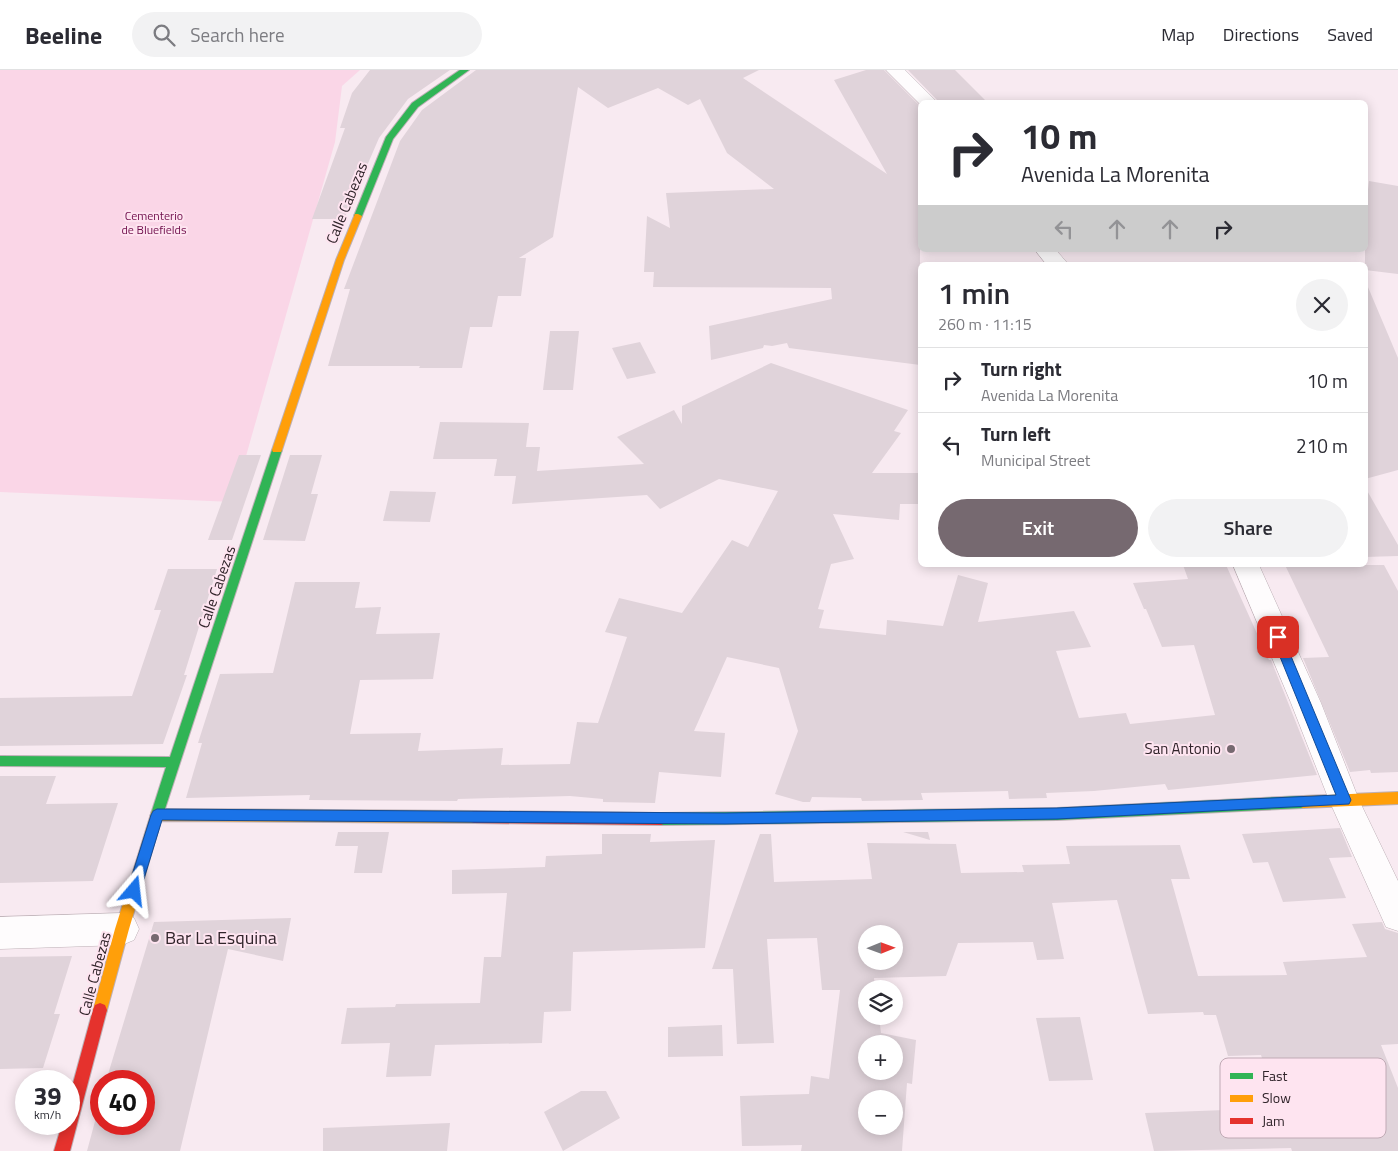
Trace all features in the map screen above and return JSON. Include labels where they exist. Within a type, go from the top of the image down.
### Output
[{"type":"main road","name":"Calle Cabezas","points":[[62,1151],[122,929],[157,815],[340,260],[389,139],[415,105],[465,70]]},
{"type":"main road","points":[[0,762],[174,762]]},
{"type":"main road","points":[[157,815],[725,819],[1057,814],[1398,798]]},
{"type":"street","points":[[895,70],[926,100]]},
{"type":"street","points":[[1047,252],[1055,262]]},
{"type":"street","points":[[1247,567],[1302,694],[1344,800],[1398,916]]},
{"type":"street","points":[[0,933],[122,929]]},
{"type":"green space","name":"Cementerio de Bluefields","points":[[0,70],[360,70],[342,86],[335,142],[233,502],[0,492]]},
{"type":"building","points":[[370,70],[450,70],[408,99],[379,138],[344,219],[312,219],[345,128],[340,128],[352,93]]},
{"type":"building","points":[[476,70],[759,70],[743,78],[887,174],[834,80],[866,70],[884,70],[918,104],[918,252],[920,252],[920,262],[918,262],[918,365],[789,348],[787,343],[772,346],[764,345],[763,348],[711,360],[709,326],[832,299],[831,288],[653,287],[654,272],[644,272],[647,216],[670,228],[666,193],[774,189],[727,153],[700,99],[688,105],[658,88],[608,108],[578,87],[553,237],[519,258],[526,258],[521,296],[498,296],[492,327],[470,327],[462,368],[328,366],[350,289],[344,289],[400,141],[422,110]]},
{"type":"building","points":[[908,70],[955,70],[985,100],[937,100]]},
{"type":"building","points":[[1369,181],[1398,186],[1398,274],[1368,270],[1368,262],[1365,262],[1365,252],[1368,252]]},
{"type":"building","points":[[1368,287],[1398,358],[1398,470],[1368,478]]},
{"type":"building","points":[[550,331],[579,331],[573,390],[543,390]]},
{"type":"building","points":[[640,342],[656,373],[627,379],[612,348]]},
{"type":"building","points":[[771,363],[908,410],[894,431],[901,433],[872,473],[918,473],[918,504],[900,504],[899,520],[833,514],[854,559],[831,564],[818,609],[824,610],[819,628],[886,635],[887,620],[943,626],[958,575],[988,583],[978,622],[1074,611],[1091,647],[1056,651],[1079,718],[1126,713],[1130,724],[1215,715],[1194,645],[1162,647],[1133,583],[1188,579],[1184,567],[1227,567],[1269,660],[1271,660],[1317,775],[1168,790],[1165,784],[1094,791],[1046,793],[1047,798],[1009,799],[1008,791],[921,793],[923,800],[862,801],[861,798],[812,797],[810,802],[803,802],[775,794],[798,731],[779,668],[727,657],[694,731],[725,733],[721,777],[659,772],[655,803],[603,802],[603,799],[570,796],[458,799],[457,801],[309,800],[310,795],[186,798],[202,743],[198,743],[220,674],[273,673],[295,582],[360,582],[355,608],[381,607],[376,634],[440,633],[433,679],[360,680],[350,734],[421,733],[418,751],[503,748],[501,765],[570,764],[577,722],[598,723],[627,637],[605,632],[619,598],[682,613],[732,540],[748,547],[778,491],[719,479],[660,509],[647,495],[512,504],[516,476],[494,476],[497,459],[433,459],[440,422],[529,423],[526,447],[540,447],[537,471],[644,464],[617,437],[674,410],[682,424],[682,406]]},
{"type":"building","points":[[239,455],[261,455],[232,540],[208,540]]},
{"type":"building","points":[[290,455],[322,455],[311,494],[318,494],[305,541],[263,540]]},
{"type":"building","points":[[390,491],[436,492],[430,522],[383,521]]},
{"type":"building","points":[[1368,492],[1398,545],[1398,556],[1368,557]]},
{"type":"building","points":[[1368,565],[1384,565],[1398,591],[1398,772],[1371,773],[1370,770],[1350,772],[1303,658],[1329,657],[1286,567],[1368,567]]},
{"type":"building","points":[[168,569],[217,569],[184,675],[187,675],[163,744],[0,746],[0,698],[132,696],[161,610],[154,610]]},
{"type":"building","points":[[0,776],[56,776],[46,804],[118,803],[93,881],[0,883]]},
{"type":"building","points":[[1340,828],[1352,857],[1329,858],[1346,898],[1283,902],[1268,862],[1253,863],[1242,834]]},
{"type":"building","points":[[338,832],[389,832],[382,873],[354,873],[358,846],[335,846]]},
{"type":"building","points":[[903,832],[928,832],[930,840]]},
{"type":"building","points":[[602,834],[651,834],[650,842],[715,840],[705,948],[573,952],[571,1011],[544,1012],[542,1043],[435,1045],[431,1076],[386,1077],[390,1043],[341,1044],[347,1008],[395,1007],[396,1004],[480,1003],[484,957],[501,957],[507,893],[452,894],[452,870],[545,867],[546,856],[602,854]]},
{"type":"building","points":[[760,834],[771,834],[774,882],[872,879],[867,843],[956,844],[961,873],[1024,872],[1022,865],[1070,864],[1066,846],[1180,845],[1190,879],[1171,879],[1198,976],[1287,975],[1283,962],[1367,957],[1352,924],[1382,922],[1385,929],[1398,933],[1398,1044],[1381,1045],[1398,1088],[1398,1151],[1292,1151],[1291,1148],[1154,1151],[1145,1113],[1220,1110],[1220,1138],[1386,1138],[1386,1058],[1262,1058],[1261,1055],[1228,1056],[1216,1015],[1204,1015],[1203,1012],[1148,1014],[1117,900],[1052,903],[1064,959],[1037,960],[1033,942],[958,943],[946,976],[858,980],[858,1025],[880,1025],[881,1033],[891,1035],[858,1035],[858,1080],[903,1080],[903,1037],[916,1040],[912,1084],[907,1083],[902,1151],[801,1151],[802,1145],[742,1146],[740,1096],[809,1094],[811,1076],[829,1079],[840,990],[822,990],[817,938],[767,939],[774,1043],[737,1044],[733,969],[712,969]]},
{"type":"building","points":[[291,918],[283,961],[228,949],[180,1151],[87,1151],[91,1135],[155,1135],[155,1070],[109,1070],[154,922]]},
{"type":"building","points":[[72,956],[54,1014],[60,1014],[43,1068],[0,1069],[0,957]]},
{"type":"building","points":[[1080,1017],[1093,1080],[1049,1081],[1036,1018]]},
{"type":"building","points":[[722,1025],[723,1056],[668,1057],[668,1027]]},
{"type":"building","points":[[581,1091],[606,1091],[620,1118],[563,1151],[544,1112]]},
{"type":"building","points":[[450,1123],[447,1151],[323,1151],[323,1128]]},
{"type":"traffic: fast","points":[[358,216],[389,139],[415,105],[465,70]]},
{"type":"traffic: fast","points":[[156,817],[277,450]]},
{"type":"traffic: fast","points":[[0,761],[174,762]]},
{"type":"traffic: fast","points":[[661,819],[1057,814],[1303,802]]},
{"type":"traffic: slow","points":[[277,450],[340,260],[358,216]]},
{"type":"traffic: slow","points":[[1303,802],[1398,798]]},
{"type":"traffic: slow","points":[[157,815],[474,817]]},
{"type":"traffic: slow","points":[[100,1010],[156,817]]},
{"type":"traffic: jam","points":[[474,817],[661,819]]},
{"type":"traffic: jam","points":[[62,1151],[100,1010]]},
{"type":"place","name":"San Antonio","points":[[1231,749]]},
{"type":"place","name":"Bar La Esquina","points":[[155,938]]},
{"type":"route","points":[[134,891],[157,815],[562,816],[725,819],[1057,814],[1344,800],[1278,637]]}]
